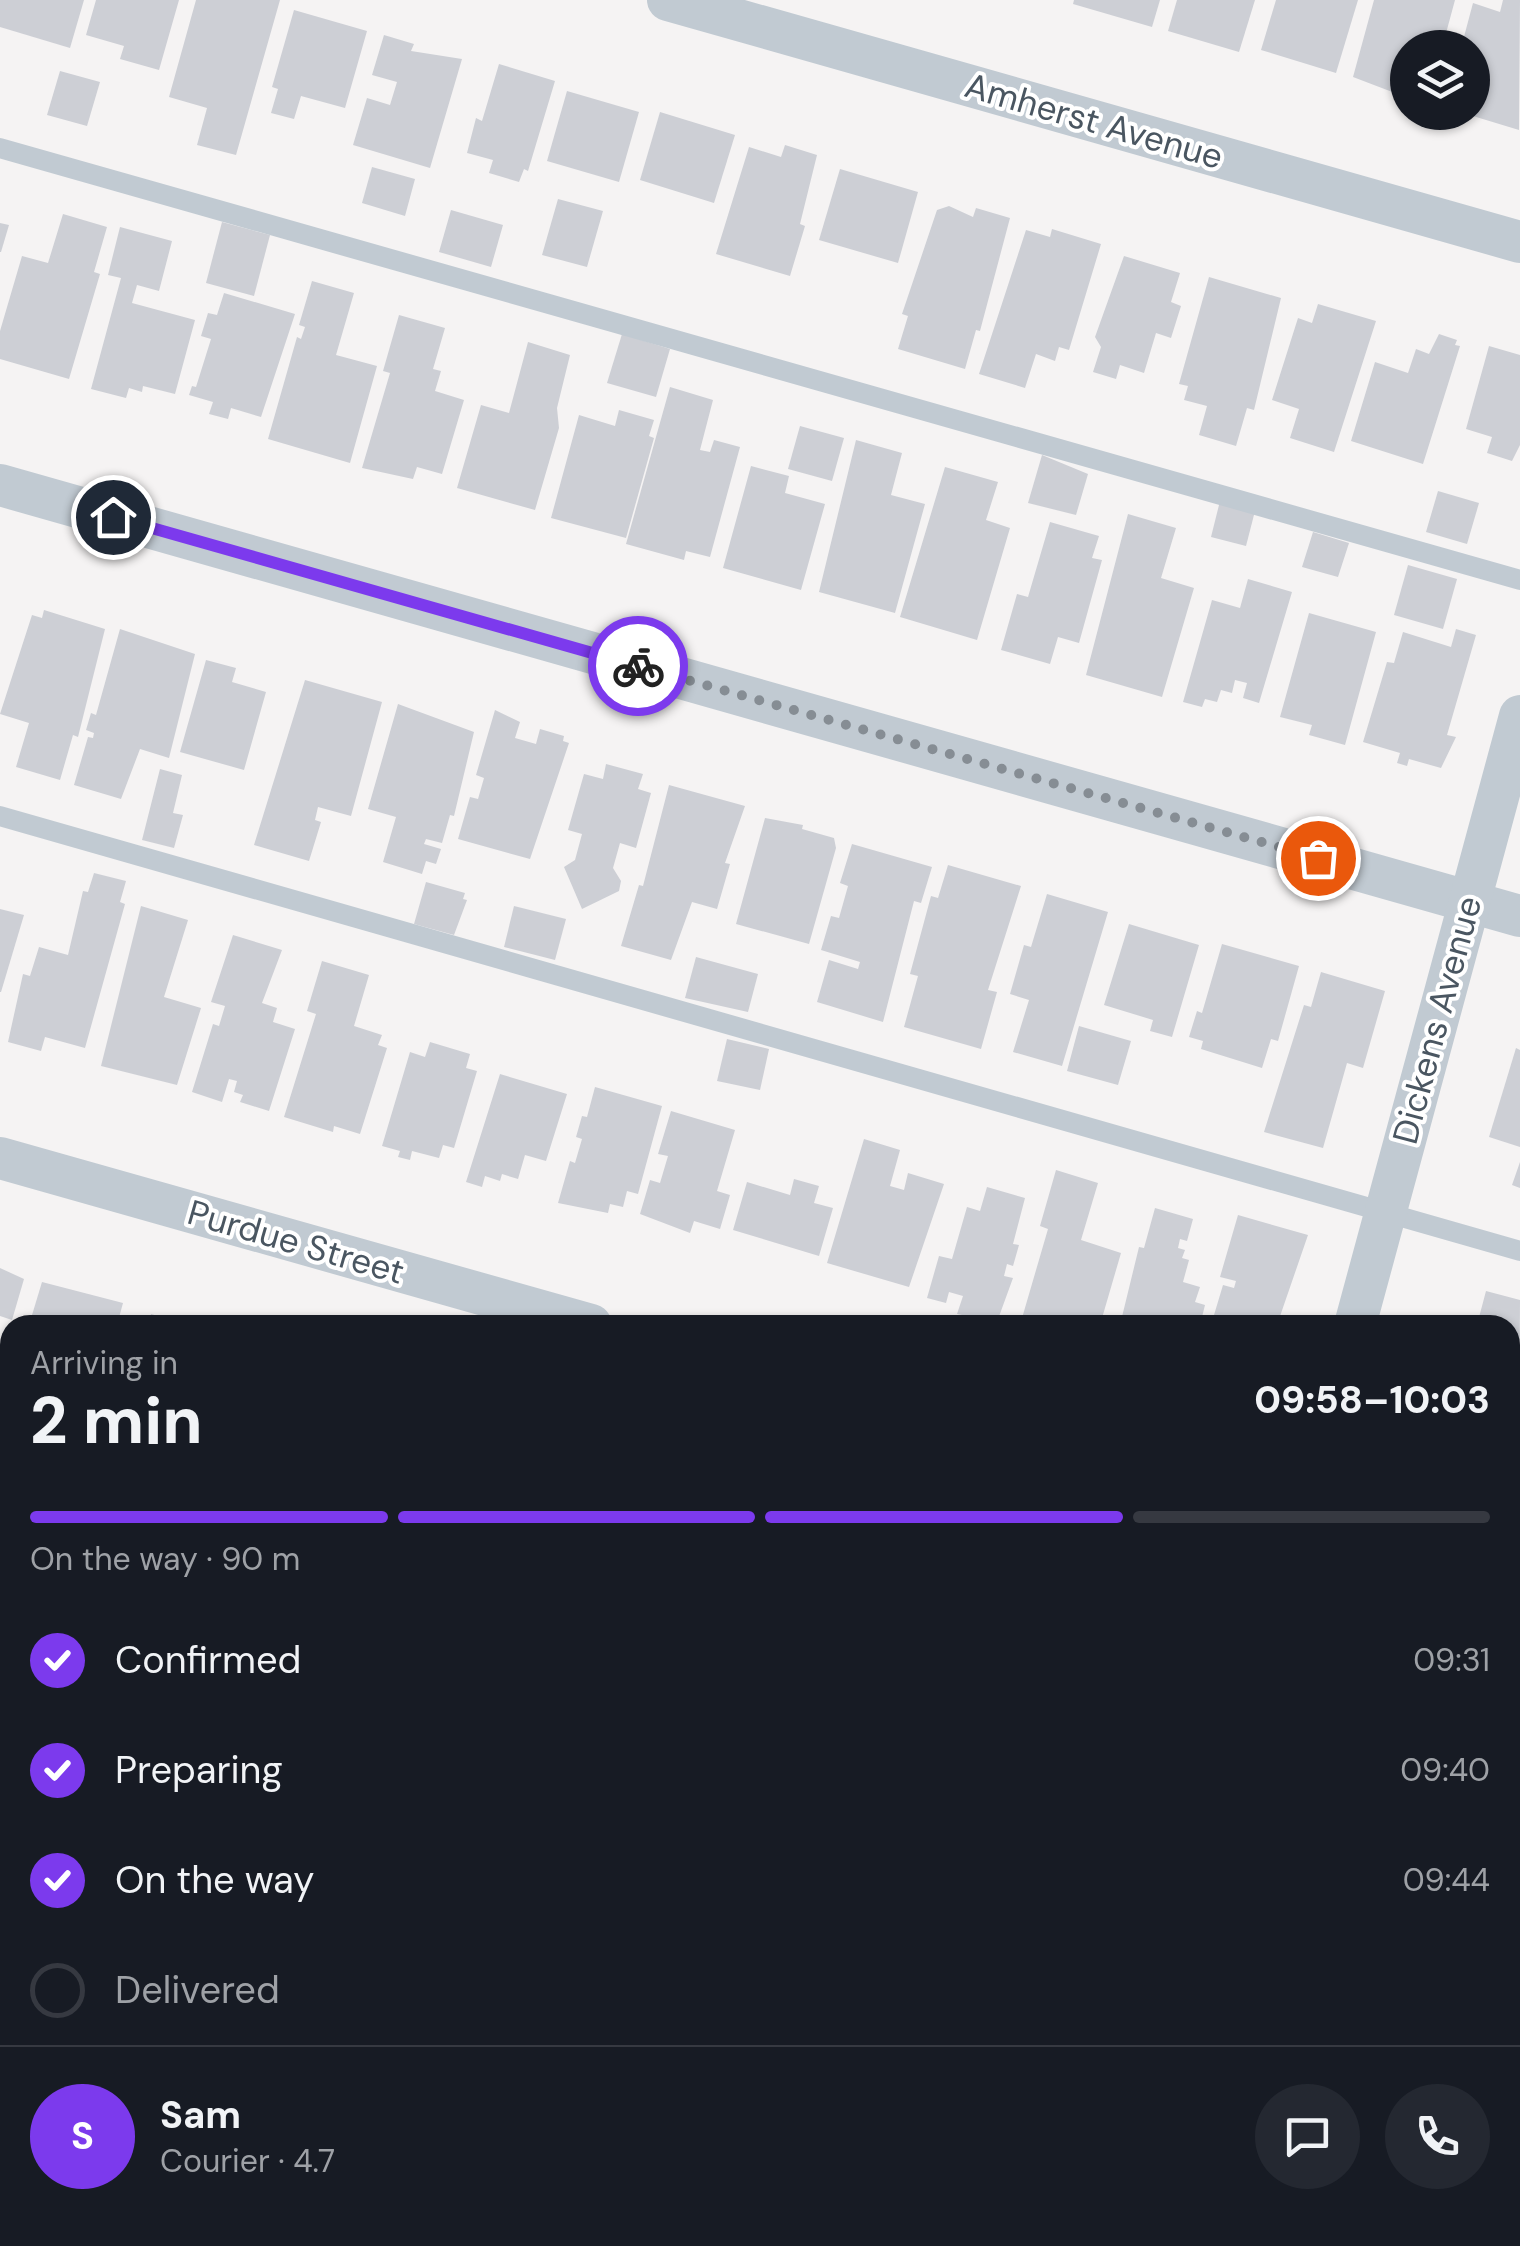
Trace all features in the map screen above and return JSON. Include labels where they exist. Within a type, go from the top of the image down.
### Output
[{"type":"street","name":"Amherst Avenue","points":[[668,0],[1520,242]]},
{"type":"street","points":[[0,485],[1520,916]]},
{"type":"street","name":"Dickens Avenue","points":[[1358,1315],[1520,716]]},
{"type":"street","name":"Purdue Street","points":[[0,1158],[557,1315]]},
{"type":"lane","points":[[0,148],[1520,580]]},
{"type":"lane","points":[[0,816],[1520,1251]]},
{"type":"building","points":[[0,0],[84,0],[70,48],[0,27]]},
{"type":"building","points":[[96,0],[179,0],[159,70],[120,59],[124,46],[86,35]]},
{"type":"building","points":[[196,0],[280,0],[236,155],[197,145],[207,108],[169,97]]},
{"type":"building","points":[[1074,0],[1160,0],[1152,27],[1073,4]]},
{"type":"building","points":[[1177,0],[1255,0],[1239,52],[1168,31]]},
{"type":"building","points":[[1276,0],[1358,0],[1336,73],[1261,50]]},
{"type":"building","points":[[1374,0],[1455,0],[1447,30],[1390,30],[1390,91],[1353,77]]},
{"type":"building","points":[[1503,0],[1520,0],[1519,130],[1490,121],[1490,30],[1466,30],[1473,3],[1500,12]]},
{"type":"building","points":[[294,10],[367,31],[345,108],[301,96],[294,119],[271,113],[278,89],[272,87]]},
{"type":"building","points":[[384,35],[414,44],[411,51],[462,59],[430,168],[353,145],[367,98],[390,105],[397,82],[372,75]]},
{"type":"building","points":[[499,64],[555,81],[528,171],[524,169],[519,182],[489,173],[493,160],[467,153],[476,118],[482,121]]},
{"type":"building","points":[[60,71],[100,82],[87,126],[47,115]]},
{"type":"building","points":[[567,91],[639,112],[619,182],[547,161]]},
{"type":"building","points":[[660,112],[735,135],[714,203],[640,180]]},
{"type":"building","points":[[785,145],[817,155],[800,224],[805,226],[790,276],[716,254],[749,147],[781,157]]},
{"type":"building","points":[[372,167],[415,179],[405,216],[362,203]]},
{"type":"building","points":[[840,169],[918,192],[898,263],[819,240]]},
{"type":"building","points":[[558,199],[603,211],[587,267],[542,255]]},
{"type":"building","points":[[949,206],[973,217],[976,208],[1010,218],[980,331],[976,330],[965,369],[898,349],[908,316],[902,314],[937,210]]},
{"type":"building","points":[[451,210],[503,225],[491,267],[439,252]]},
{"type":"building","points":[[63,214],[107,227],[94,272],[100,274],[69,379],[0,359],[0,331],[22,256],[48,263]]},
{"type":"building","points":[[222,222],[270,235],[254,296],[206,283]]},
{"type":"building","points":[[0,223],[9,225],[1,252],[0,252]]},
{"type":"building","points":[[120,227],[172,241],[159,291],[137,285],[132,303],[195,320],[175,394],[143,386],[142,392],[129,388],[126,398],[91,389],[121,278],[108,275]]},
{"type":"building","points":[[1052,229],[1101,244],[1069,350],[1059,347],[1055,361],[1036,354],[1025,388],[979,374],[1026,230],[1050,237]]},
{"type":"building","points":[[1124,256],[1180,273],[1171,302],[1181,306],[1171,338],[1156,333],[1144,373],[1120,365],[1116,379],[1093,372],[1101,347],[1095,337]]},
{"type":"building","points":[[1209,277],[1281,298],[1254,410],[1247,408],[1236,446],[1199,435],[1207,406],[1184,400],[1188,386],[1179,384]]},
{"type":"building","points":[[312,281],[354,293],[336,355],[377,366],[350,463],[268,439],[297,337],[301,339],[305,327],[299,325]]},
{"type":"building","points":[[224,293],[295,314],[261,417],[231,408],[228,419],[209,414],[213,402],[189,395],[192,386],[196,387],[211,339],[201,336],[208,313],[217,315]]},
{"type":"building","points":[[1318,304],[1376,321],[1334,452],[1290,438],[1299,409],[1272,400],[1298,318],[1312,323]]},
{"type":"building","points":[[399,315],[445,328],[433,369],[441,371],[435,391],[464,400],[442,474],[417,467],[413,479],[362,468],[390,373],[383,371]]},
{"type":"building","points":[[622,334],[670,349],[656,397],[607,383]]},
{"type":"building","points":[[1439,334],[1457,340],[1455,345],[1460,346],[1423,464],[1351,441],[1375,362],[1408,373],[1416,349],[1429,354]]},
{"type":"building","points":[[528,342],[570,355],[557,408],[559,428],[535,510],[457,488],[481,405],[509,413]]},
{"type":"building","points":[[1489,346],[1520,355],[1520,445],[1512,461],[1487,453],[1492,437],[1466,429]]},
{"type":"building","points":[[670,387],[713,400],[700,450],[710,452],[714,440],[740,447],[710,557],[686,551],[684,560],[626,544]]},
{"type":"building","points":[[619,410],[654,420],[649,436],[654,438],[626,538],[551,518],[579,415],[615,426]]},
{"type":"building","points":[[800,426],[844,438],[832,481],[788,469]]},
{"type":"building","points":[[856,440],[902,453],[891,495],[925,504],[895,613],[819,592]]},
{"type":"building","points":[[1042,455],[1088,474],[1076,515],[1028,503]]},
{"type":"building","points":[[751,466],[789,476],[785,493],[825,504],[801,590],[723,568]]},
{"type":"building","points":[[945,467],[998,482],[986,520],[1010,528],[977,640],[900,617]]},
{"type":"building","points":[[1438,491],[1479,503],[1467,544],[1426,532]]},
{"type":"building","points":[[1220,501],[1255,511],[1246,546],[1211,537]]},
{"type":"building","points":[[1128,514],[1176,528],[1161,578],[1194,588],[1162,697],[1086,675]]},
{"type":"building","points":[[1050,522],[1099,536],[1092,558],[1102,560],[1079,643],[1058,637],[1050,664],[1001,650],[1017,594],[1028,597]]},
{"type":"building","points":[[1313,532],[1349,543],[1338,577],[1302,567]]},
{"type":"building","points":[[1408,565],[1457,579],[1443,629],[1394,615]]},
{"type":"building","points":[[1248,579],[1292,592],[1259,703],[1243,698],[1247,683],[1235,680],[1232,693],[1221,690],[1217,702],[1205,699],[1202,707],[1183,702],[1212,600],[1240,608]]},
{"type":"building","points":[[44,610],[105,629],[78,737],[73,735],[60,780],[16,767],[29,723],[0,714],[32,615],[42,618]]},
{"type":"building","points":[[1309,613],[1376,632],[1345,745],[1309,735],[1312,725],[1280,717]]},
{"type":"building","points":[[120,629],[195,654],[169,758],[140,749],[121,799],[74,785],[88,737],[93,738],[94,733],[86,730],[91,713],[96,715]]},
{"type":"building","points":[[1456,629],[1476,635],[1447,735],[1456,737],[1441,768],[1409,759],[1407,766],[1397,763],[1400,753],[1363,742],[1387,662],[1394,663],[1403,632],[1451,647]]},
{"type":"building","points":[[206,660],[236,668],[232,682],[266,692],[244,770],[180,752]]},
{"type":"building","points":[[305,680],[382,702],[351,816],[318,807],[315,820],[321,822],[309,861],[254,845]]},
{"type":"building","points":[[398,704],[474,732],[454,816],[450,815],[442,843],[426,839],[424,844],[441,849],[436,864],[426,861],[422,874],[383,862],[396,817],[368,809]]},
{"type":"building","points":[[495,710],[520,722],[515,738],[536,744],[540,729],[564,736],[563,741],[569,743],[530,859],[458,839],[470,797],[478,799],[484,778],[476,775]]},
{"type":"building","points":[[606,764],[643,774],[638,789],[651,793],[636,848],[620,843],[613,868],[621,881],[619,891],[582,909],[564,867],[575,860],[582,834],[568,830],[584,774],[603,779]]},
{"type":"building","points":[[160,769],[182,775],[173,813],[183,815],[174,848],[142,840]]},
{"type":"building","points":[[669,785],[745,806],[725,863],[730,864],[717,909],[692,902],[671,960],[621,946],[639,885],[643,886]]},
{"type":"building","points":[[765,818],[803,825],[802,829],[834,838],[836,848],[809,944],[736,924]]},
{"type":"building","points":[[852,844],[932,867],[921,903],[914,901],[883,1022],[817,1002],[829,960],[858,969],[860,962],[821,950],[831,916],[839,918],[848,886],[840,883]]},
{"type":"building","points":[[948,865],[1021,886],[988,990],[997,992],[981,1049],[904,1027],[918,976],[910,974],[931,896],[938,898]]},
{"type":"building","points":[[94,873],[126,881],[120,902],[125,904],[85,1048],[45,1037],[41,1051],[8,1042],[23,974],[30,976],[39,947],[68,955],[83,891],[88,892]]},
{"type":"building","points":[[426,882],[465,893],[463,899],[467,900],[454,935],[414,924]]},
{"type":"building","points":[[1047,894],[1108,912],[1062,1066],[1013,1052],[1029,1000],[1010,994],[1024,945],[1031,947]]},
{"type":"building","points":[[141,906],[188,920],[164,997],[201,1008],[177,1085],[101,1066]]},
{"type":"building","points":[[514,906],[566,919],[555,960],[504,947]]},
{"type":"building","points":[[0,909],[24,915],[1,992],[0,992]]},
{"type":"building","points":[[1129,924],[1199,945],[1172,1037],[1150,1031],[1153,1020],[1104,1005]]},
{"type":"building","points":[[233,935],[282,950],[262,1003],[277,1008],[273,1022],[295,1029],[269,1111],[240,1102],[243,1095],[234,1092],[237,1081],[229,1079],[222,1102],[192,1092],[213,1024],[219,1026],[225,1006],[211,1002]]},
{"type":"building","points":[[1222,944],[1299,966],[1278,1041],[1271,1039],[1262,1068],[1201,1049],[1203,1041],[1189,1037],[1197,1011],[1202,1013]]},
{"type":"building","points":[[696,957],[758,974],[748,1012],[685,998]]},
{"type":"building","points":[[322,961],[369,975],[354,1026],[382,1035],[378,1045],[387,1048],[360,1134],[334,1126],[333,1132],[284,1117],[316,1014],[307,1011]]},
{"type":"building","points":[[1321,972],[1385,991],[1363,1068],[1347,1063],[1323,1148],[1264,1132],[1304,1005],[1311,1007]]},
{"type":"building","points":[[1079,1026],[1131,1041],[1118,1085],[1067,1071]]},
{"type":"building","points":[[727,1039],[769,1049],[760,1090],[717,1081]]},
{"type":"building","points":[[430,1042],[470,1054],[466,1068],[477,1071],[454,1148],[443,1145],[439,1158],[412,1151],[410,1160],[398,1157],[400,1151],[382,1146],[410,1052],[425,1057]]},
{"type":"building","points":[[1516,1048],[1520,1050],[1520,1147],[1489,1137]]},
{"type":"building","points":[[500,1074],[567,1094],[546,1161],[525,1155],[518,1179],[502,1174],[500,1181],[485,1176],[482,1187],[466,1182]]},
{"type":"building","points":[[595,1087],[662,1106],[638,1194],[627,1191],[623,1207],[610,1204],[608,1213],[558,1203],[570,1161],[575,1163],[582,1139],[576,1137],[582,1116],[587,1117]]},
{"type":"building","points":[[671,1111],[735,1130],[717,1191],[730,1195],[720,1229],[694,1221],[690,1233],[640,1214],[650,1180],[660,1183],[668,1156],[658,1154]]},
{"type":"building","points":[[864,1139],[900,1150],[890,1186],[904,1190],[908,1173],[944,1184],[909,1287],[827,1263]]},
{"type":"building","points":[[1520,1162],[1520,1188],[1512,1185]]},
{"type":"building","points":[[1056,1170],[1098,1183],[1081,1240],[1121,1253],[1103,1315],[1023,1315],[1048,1229],[1040,1226]]},
{"type":"building","points":[[794,1179],[819,1186],[814,1203],[833,1208],[819,1256],[733,1230],[747,1182],[790,1195]]},
{"type":"building","points":[[987,1187],[1025,1198],[1013,1244],[1019,1245],[1013,1266],[1007,1264],[1004,1276],[1013,1278],[1000,1315],[957,1314],[963,1296],[949,1292],[946,1303],[927,1298],[939,1256],[952,1259],[967,1207],[980,1211]]},
{"type":"building","points":[[1155,1208],[1193,1219],[1187,1241],[1180,1239],[1178,1248],[1185,1250],[1182,1258],[1189,1260],[1183,1282],[1200,1287],[1195,1302],[1205,1305],[1202,1315],[1122,1315],[1139,1247],[1144,1248]]},
{"type":"building","points":[[1238,1215],[1308,1235],[1280,1315],[1214,1315],[1223,1285],[1234,1288],[1236,1281],[1220,1277]]},
{"type":"building","points":[[0,1268],[24,1279],[13,1315],[0,1315]]},
{"type":"building","points":[[42,1282],[123,1303],[120,1315],[32,1315]]},
{"type":"building","points":[[1486,1291],[1520,1300],[1520,1315],[1480,1315]]},
{"type":"way so far","points":[[638,666],[1318,858]]},
{"type":"route","points":[[113,517],[638,666]]}]
